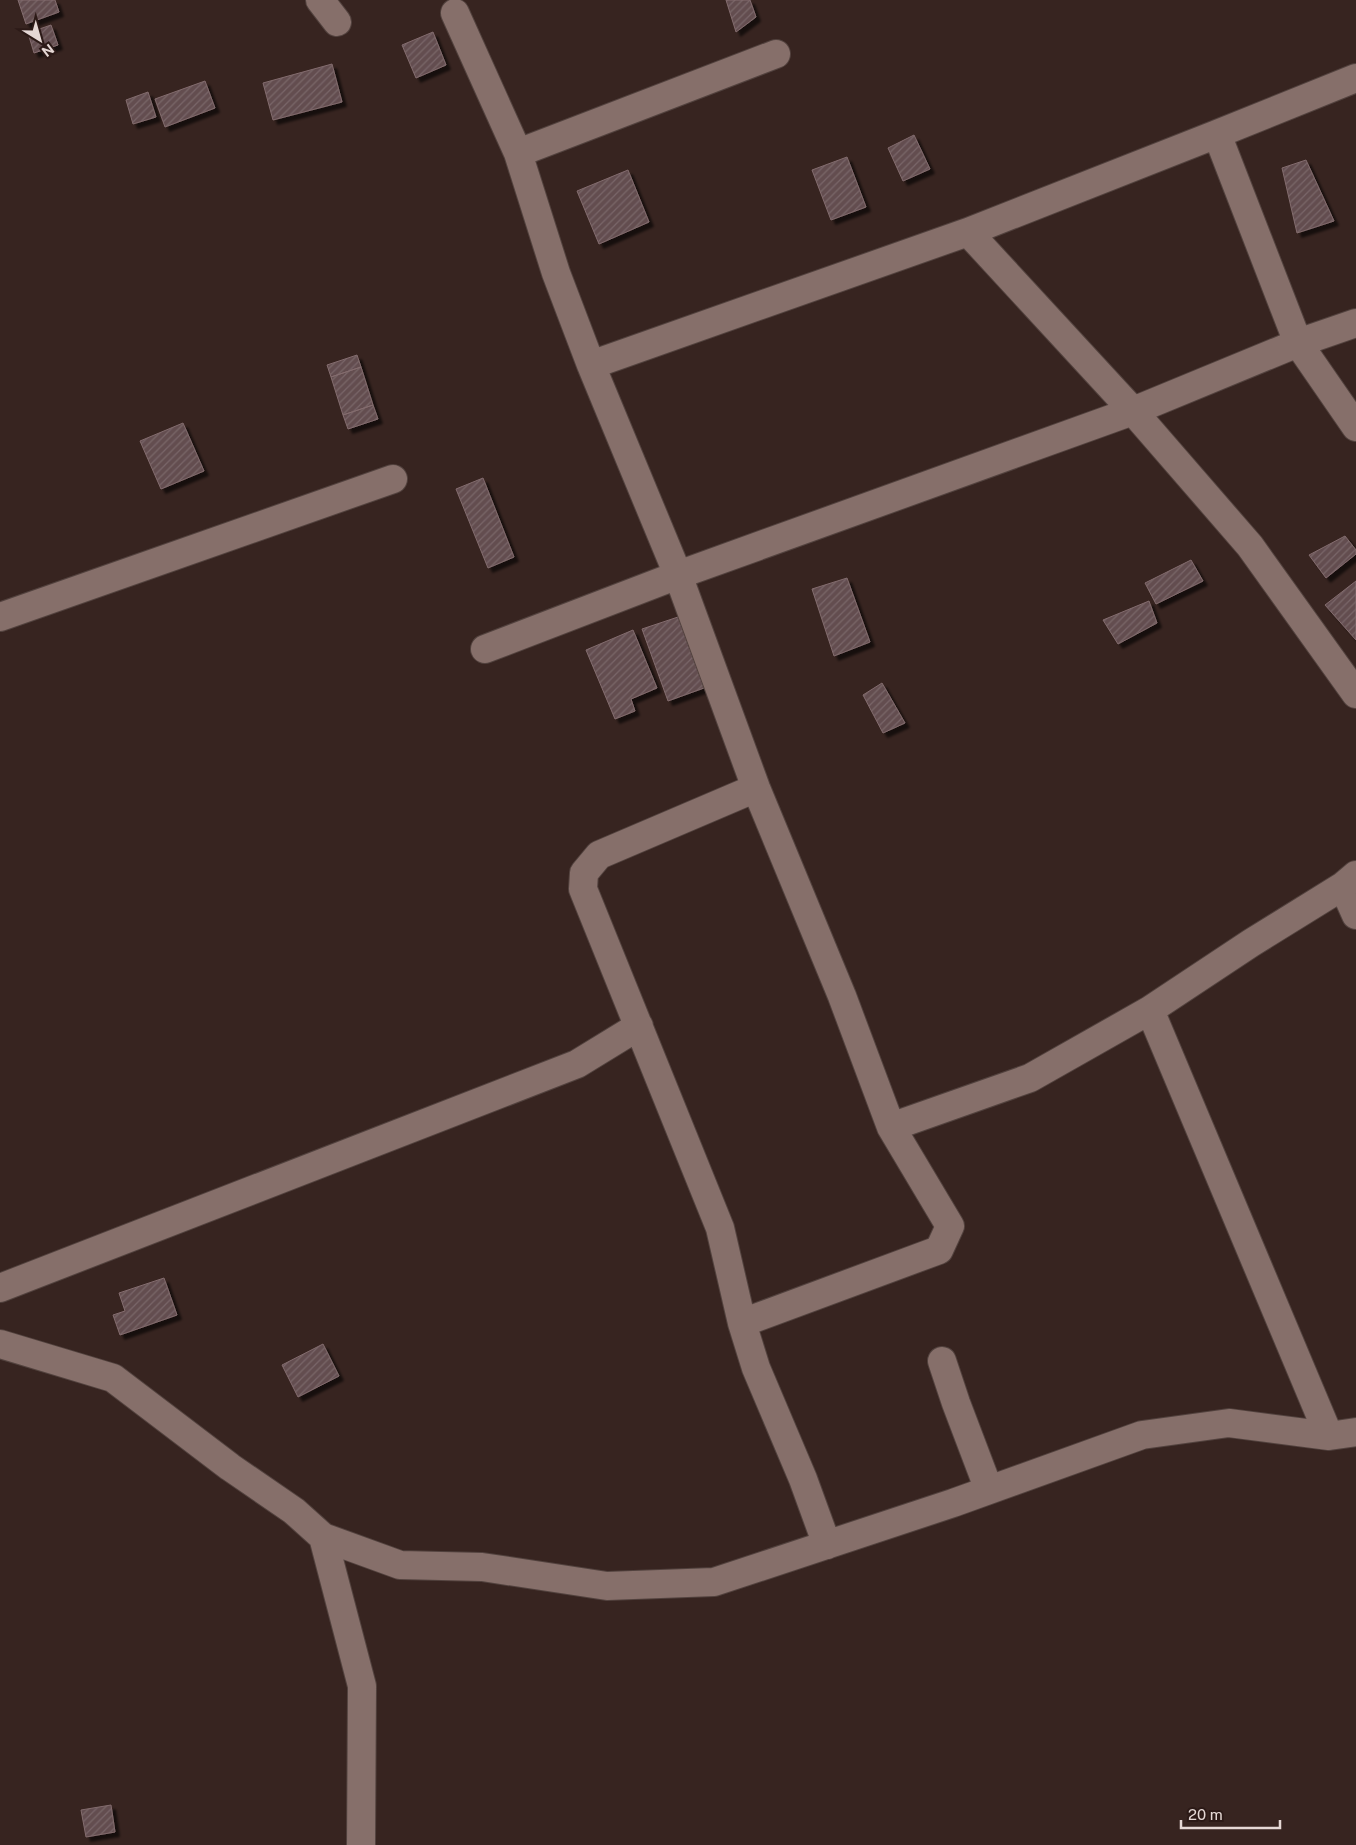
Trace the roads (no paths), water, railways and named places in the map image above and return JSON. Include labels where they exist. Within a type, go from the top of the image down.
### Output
[{"type":"street","points":[[320,0],[337,22]]},
{"type":"street","points":[[455,13],[518,153],[556,273],[591,365],[678,576],[756,788],[842,996],[891,1127],[950,1226],[939,1250],[742,1323]]},
{"type":"street","points":[[518,153],[776,54]]},
{"type":"street","points":[[591,365],[968,232],[1356,78]]},
{"type":"street","points":[[1217,134],[1298,343],[1356,427]]},
{"type":"street","points":[[968,232],[1132,411],[1250,546],[1356,694]]},
{"type":"street","points":[[485,649],[678,576],[1132,411],[1298,343],[1356,323]]},
{"type":"street","points":[[0,617],[393,479]]},
{"type":"street","points":[[756,788],[599,855],[584,873],[582,889],[720,1228],[742,1323],[756,1368],[804,1479],[827,1545]]},
{"type":"street","points":[[891,1127],[1030,1078],[1150,1010],[1350,880],[1356,915]]},
{"type":"street","points":[[1150,1010],[1329,1436]]},
{"type":"street","points":[[0,1288],[577,1064],[639,1026]]},
{"type":"street","points":[[0,1344],[113,1378],[230,1467],[294,1511],[323,1537],[400,1565],[482,1567],[607,1586],[714,1582],[989,1490],[1142,1435],[1229,1423],[1329,1436],[1356,1432]]},
{"type":"street","points":[[942,1360],[989,1490]]},
{"type":"street","points":[[323,1537],[362,1686],[361,1845]]}]
